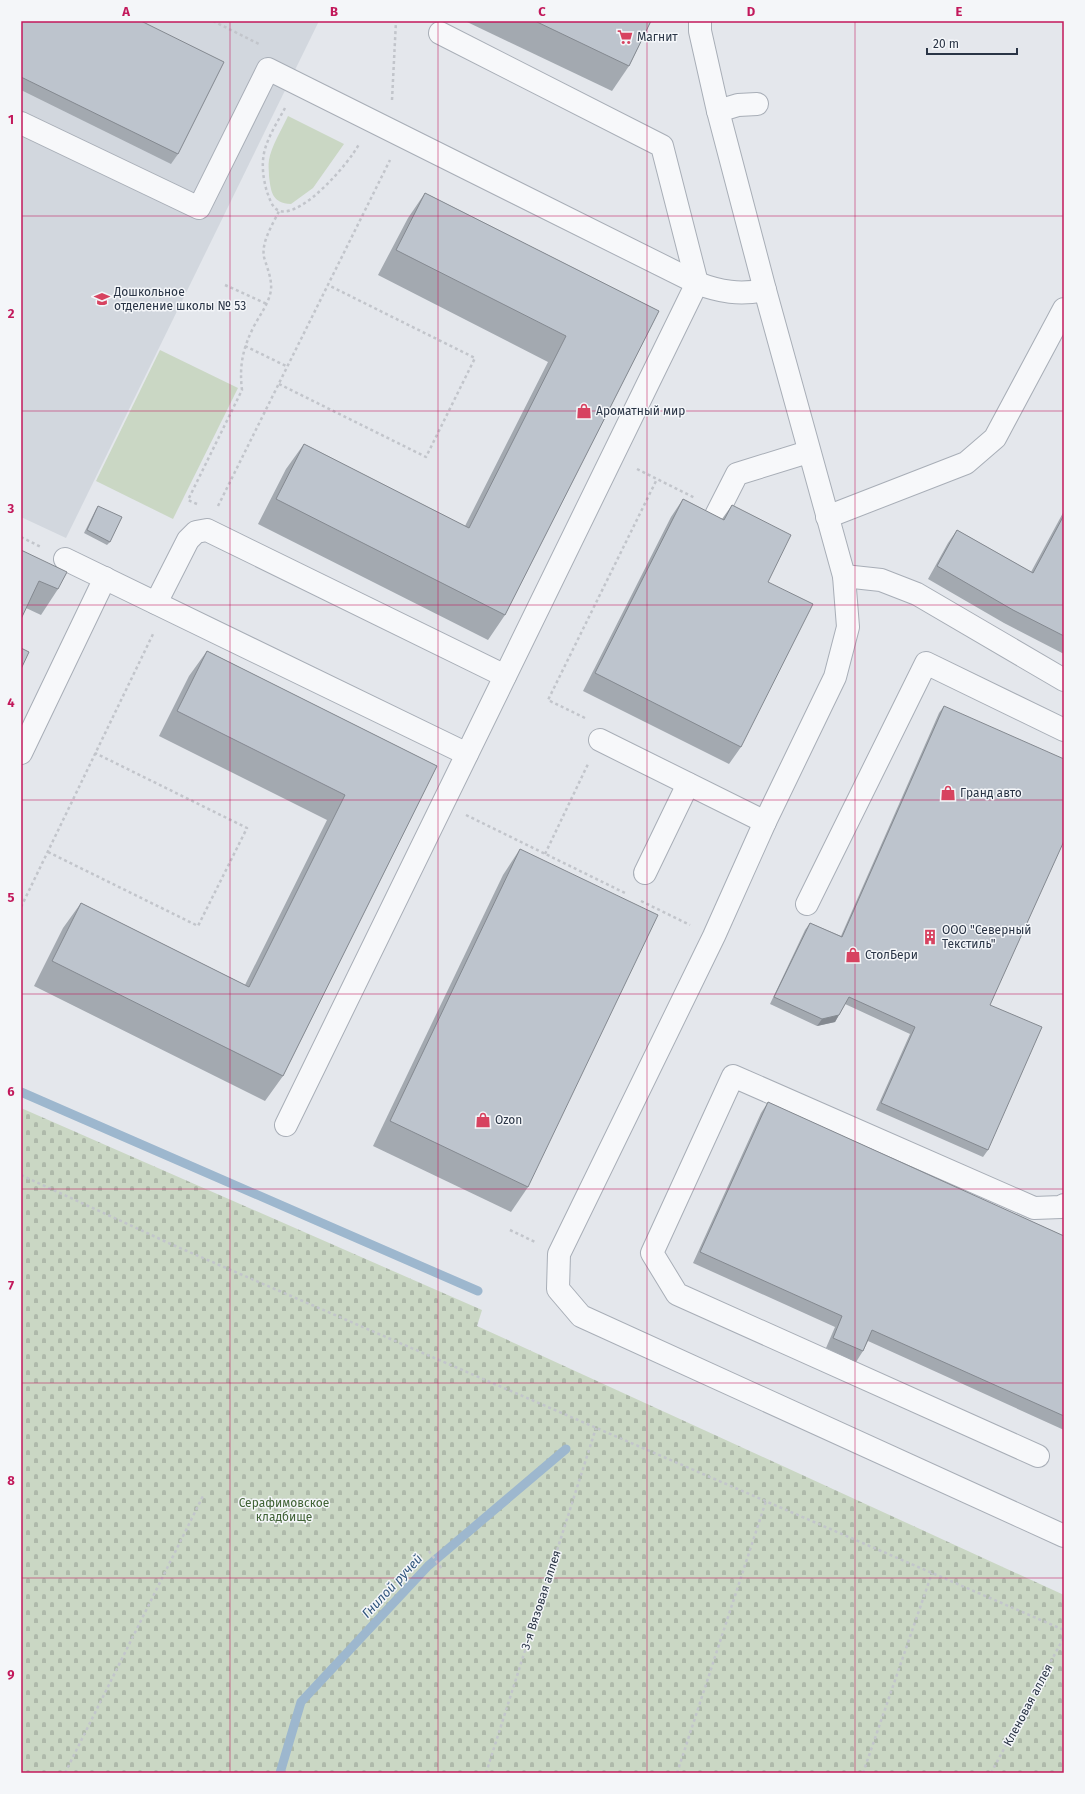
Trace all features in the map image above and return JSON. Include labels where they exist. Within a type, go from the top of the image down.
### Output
[{"type":"lane","points":[[700,21],[700,31],[718,111],[808,452],[844,576],[848,627],[835,677],[765,822],[714,936],[559,1254],[558,1289],[581,1316],[1064,1536]]},
{"type":"lane","points":[[286,1125],[697,283],[662,146],[440,33]]},
{"type":"lane","points":[[21,123],[199,208],[268,69],[697,283],[714,290],[734,293],[750,293],[765,290]]},
{"type":"lane","points":[[718,111],[738,105],[757,104]]},
{"type":"lane","points":[[827,517],[966,463],[990,443],[995,438],[1064,309]]},
{"type":"lane","points":[[709,529],[737,474],[808,452]]},
{"type":"lane","points":[[161,605],[188,540],[196,532],[211,522],[505,676]]},
{"type":"lane","points":[[65,558],[467,754]]},
{"type":"lane","points":[[844,576],[881,580],[917,594],[1064,680]]},
{"type":"lane","points":[[21,753],[105,578]]},
{"type":"lane","points":[[807,904],[926,663],[1064,730]]},
{"type":"lane","points":[[600,740],[765,822]]},
{"type":"lane","points":[[645,873],[688,784]]},
{"type":"lane","points":[[1038,1456],[677,1294],[652,1254],[733,1076],[1034,1208],[1061,1207],[1064,1205]]},
{"type":"path","points":[[213,21],[263,46]]},
{"type":"path","points":[[279,211],[266,241],[264,255],[269,272],[271,288],[267,304],[245,346],[240,370],[242,390],[188,500],[211,522],[328,285],[392,108],[396,21]]},
{"type":"path","points":[[296,84],[265,149],[263,160],[265,183],[270,199],[274,207],[279,211],[286,212],[314,197],[334,179],[355,152],[385,128]]},
{"type":"path","points":[[225,285],[267,304]]},
{"type":"path","points":[[279,384],[426,457],[475,358],[328,285]]},
{"type":"path","points":[[245,346],[288,367]]},
{"type":"path","points":[[612,457],[719,509]]},
{"type":"path","points":[[545,854],[606,728],[548,700],[657,479]]},
{"type":"path","points":[[21,907],[95,753],[161,605]]},
{"type":"path","points":[[48,852],[198,926],[247,828],[95,753]]},
{"type":"path","points":[[443,804],[630,896]]},
{"type":"path","points":[[637,899],[714,936]]},
{"type":"path","points":[[21,1175],[173,1245],[1064,1630]]},
{"type":"path","name":"3-я Вязовая аллея","points":[[486,1773],[596,1428]]},
{"type":"path","points":[[65,1773],[204,1494]]},
{"type":"path","points":[[677,1773],[766,1501]]},
{"type":"path","points":[[429,1551],[442,1569]]},
{"type":"path","points":[[864,1773],[932,1573]]},
{"type":"path","name":"Кленовая аллея","points":[[991,1773],[1064,1637]]},
{"type":"shaded area","name":"Дошкольное отделение школы № 53","points":[[21,21],[319,21],[66,538],[21,517]]},
{"type":"green space","points":[[288,116],[344,144],[313,188],[291,204],[276,199],[272,192],[269,176],[269,160],[272,149]]},
{"type":"green space","points":[[160,350],[238,388],[173,519],[96,481]]},
{"type":"green space","name":"Серафимовское кладбище","points":[[21,1108],[482,1310],[477,1326],[1064,1595],[1064,1773],[21,1773]]},
{"type":"building","points":[[21,21],[141,21],[224,62],[178,154],[21,77]]},
{"type":"building","points":[[535,21],[651,21],[629,66]]},
{"type":"building","points":[[425,193],[659,311],[505,615],[276,499],[304,444],[469,528],[566,336],[396,250]]},
{"type":"building","points":[[683,499],[724,520],[732,505],[791,535],[768,582],[813,604],[741,747],[595,673]]},
{"type":"building","points":[[98,506],[122,517],[110,542],[87,530]]},
{"type":"building","points":[[1064,515],[1064,636],[1013,610],[937,566],[957,530],[1033,573]]},
{"type":"building","points":[[21,550],[67,572],[58,589],[39,581],[21,619]]},
{"type":"building","points":[[21,648],[29,652],[21,669]]},
{"type":"building","points":[[207,651],[437,766],[283,1076],[52,961],[81,903],[249,987],[345,795],[177,711]]},
{"type":"building","name":"ООО \"Северный Текстиль\"","points":[[944,706],[1064,759],[1064,841],[990,1005],[1042,1027],[988,1150],[881,1103],[915,1027],[849,997],[839,1015],[822,1019],[774,997],[810,923],[842,937]]},
{"type":"building","points":[[520,849],[658,915],[528,1187],[390,1121]]},
{"type":"building","points":[[768,1102],[1064,1236],[1064,1416],[872,1330],[863,1351],[833,1338],[842,1316],[700,1252]]},
{"type":"waterway","points":[[21,1092],[478,1291]]},
{"type":"waterway","name":"Гнилой ручей","points":[[280,1773],[301,1702],[428,1566],[566,1449]]},
{"type":"place","name":"Магнит","points":[[625,37]]},
{"type":"place","name":"Дошкольное отделение школы № 53","points":[[102,299]]},
{"type":"place","name":"Ароматный мир","points":[[584,411]]},
{"type":"place","name":"Гранд авто","points":[[948,793]]},
{"type":"place","name":"ООО \"Северный Текстиль\"","points":[[930,937]]},
{"type":"place","name":"СтолБери","points":[[853,955]]},
{"type":"place","name":"Ozon","points":[[483,1120]]}]
